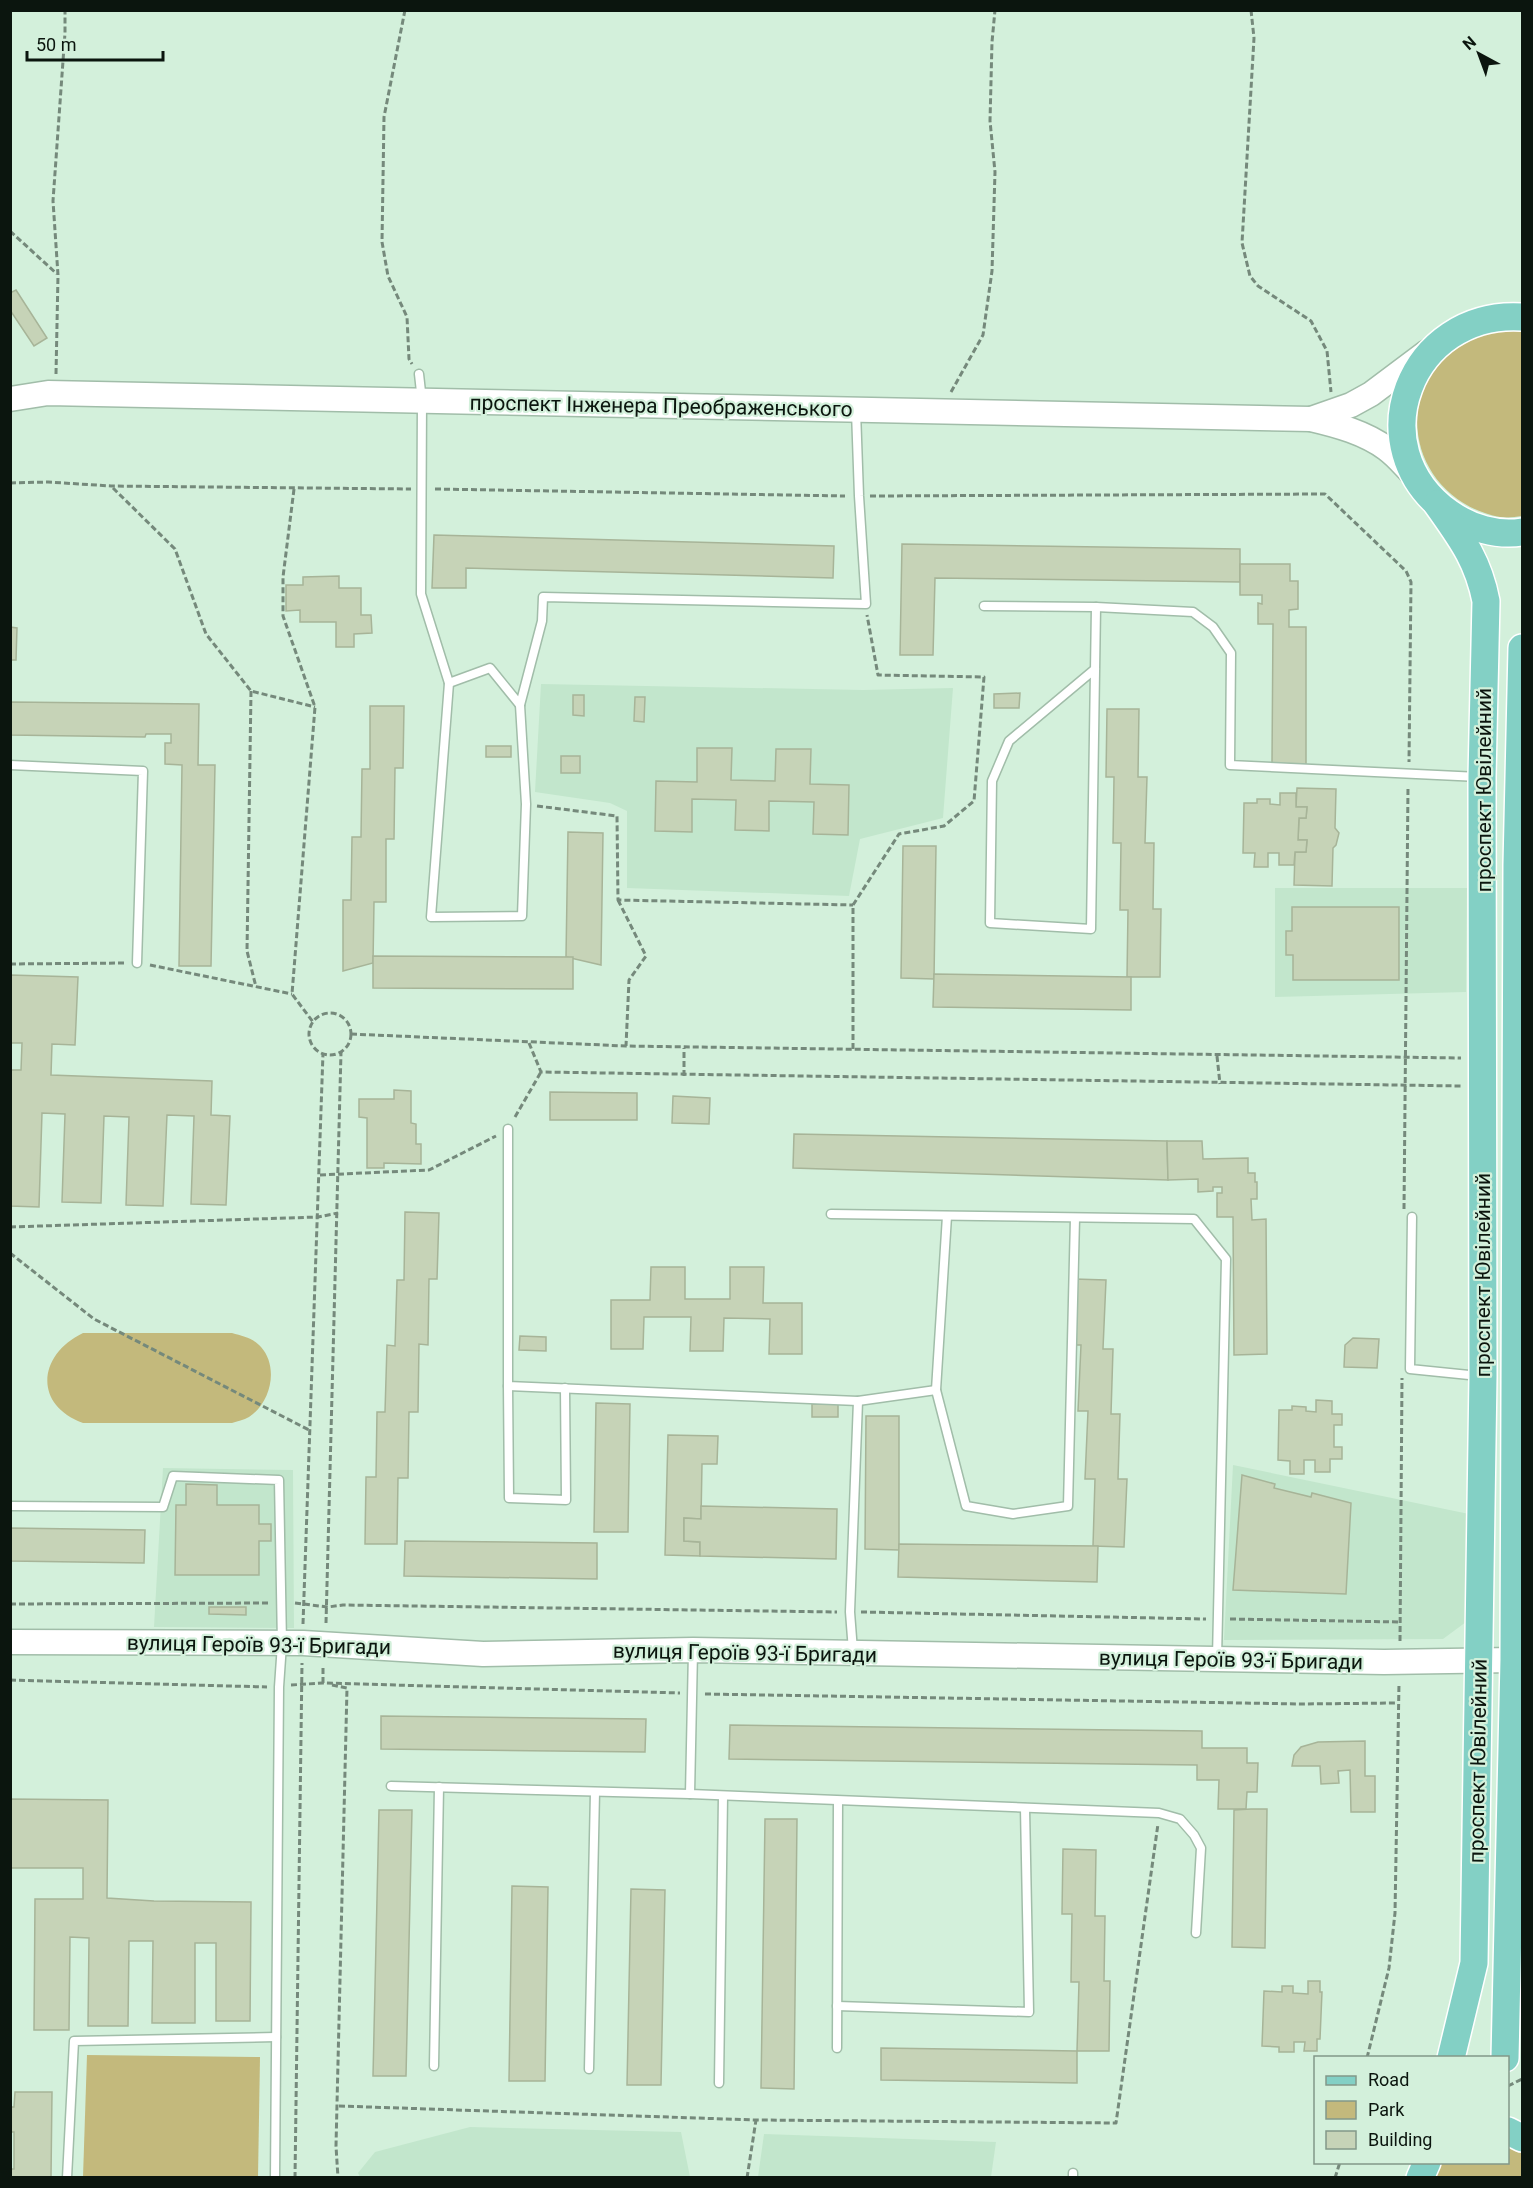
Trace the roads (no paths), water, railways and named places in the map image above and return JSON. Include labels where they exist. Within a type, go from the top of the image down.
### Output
[{"type":"main road","name":"проспект Інженера Преображенського","points":[[1311,419],[1350,405],[1371,394],[1456,330],[1479,320],[1504,315],[1522,316]]},
{"type":"main road","name":"проспект Інженера Преображенського","points":[[1415,476],[1406,455],[1402,431],[1403,408],[1409,385],[1420,364],[1437,345]]},
{"type":"main road","name":"проспект Інженера Преображенського","points":[[10,399],[48,393],[1311,419],[1338,425],[1388,449],[1415,476],[1437,504],[1460,520],[1486,530],[1522,532]]},
{"type":"main road","name":"проспект Ювілейний","points":[[1437,504],[1474,560],[1482,580],[1486,602],[1482,777],[1483,1377],[1474,1964],[1451,2056]]},
{"type":"main road","name":"проспект Ювілейний","points":[[1505,2056],[1518,1662],[1522,648]]},
{"type":"main road","name":"вулиця Героїв 93-ї Бригади","points":[[10,1642],[161,1641],[303,1644],[483,1654],[693,1650],[1217,1660],[1518,1662]]},
{"type":"lane","points":[[419,374],[422,401],[421,594],[448,682],[431,917],[522,916],[526,804],[520,705],[542,621],[543,597],[866,604],[856,410]]},
{"type":"lane","points":[[984,606],[1096,607],[1193,612],[1213,627],[1231,653],[1230,765],[1482,777]]},
{"type":"lane","points":[[1095,669],[1009,741],[992,781],[990,923],[1091,929],[1096,607]]},
{"type":"lane","points":[[448,682],[490,668],[520,705]]},
{"type":"lane","points":[[10,765],[143,771],[137,963]]},
{"type":"lane","points":[[508,1129],[509,1498],[566,1500],[565,1388]]},
{"type":"lane","points":[[831,1214],[1194,1219],[1226,1259],[1217,1660]]},
{"type":"lane","points":[[947,1216],[936,1390],[966,1506],[1013,1514],[1068,1506],[1075,1218]]},
{"type":"lane","points":[[1412,1217],[1410,1369],[1483,1377]]},
{"type":"lane","points":[[507,1386],[858,1401],[936,1390]]},
{"type":"lane","points":[[853,1654],[850,1612],[858,1401]]},
{"type":"lane","points":[[10,1506],[163,1507],[172,1476],[279,1480],[281,1603],[303,1644],[279,1687],[275,2178]]},
{"type":"lane","points":[[690,1794],[693,1650]]},
{"type":"lane","points":[[391,1786],[690,1794],[1159,1814],[1180,1819],[1194,1835],[1201,1848],[1196,1933]]},
{"type":"lane","points":[[434,2066],[439,1787]]},
{"type":"lane","points":[[589,2069],[595,1792]]},
{"type":"lane","points":[[719,2083],[723,1796]]},
{"type":"lane","points":[[837,2048],[838,1800]]},
{"type":"lane","points":[[837,2006],[1029,2012],[1025,1808]]},
{"type":"lane","points":[[67,2178],[74,2041],[276,2037]]}]
